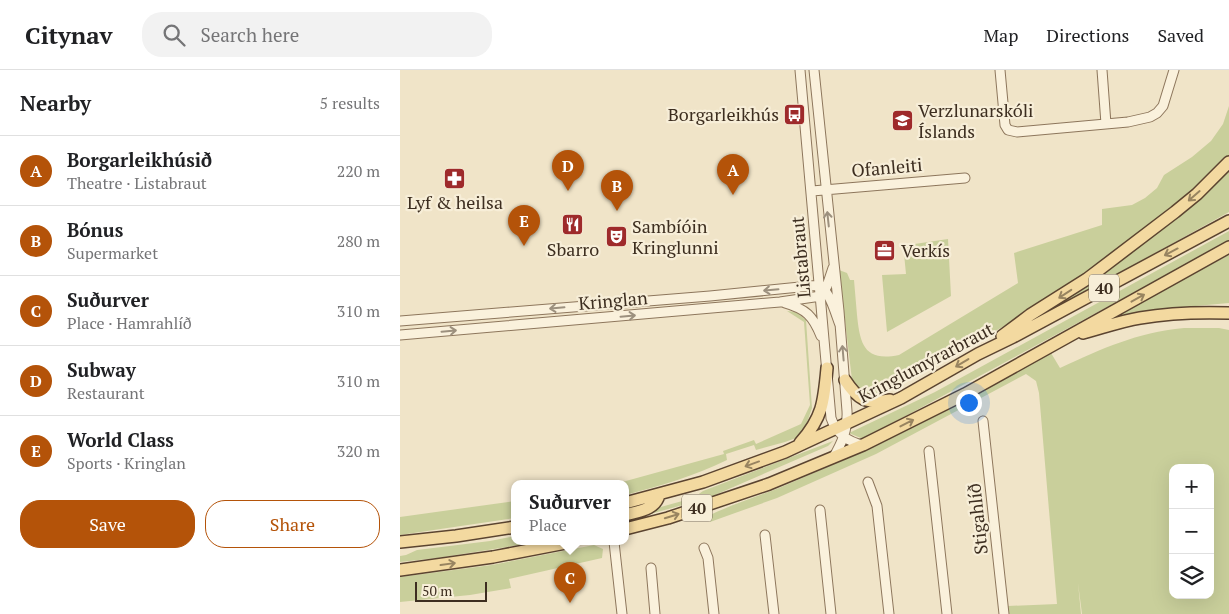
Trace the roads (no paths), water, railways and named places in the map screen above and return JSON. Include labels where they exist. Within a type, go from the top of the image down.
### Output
[{"type":"main road","points":[[978,354],[1030,316],[1087,279],[1175,212],[1197,194],[1229,162]]},
{"type":"main road","name":"Kringlumýrarbraut","points":[[629,502],[703,482],[797,446],[848,423],[901,398],[978,354],[1229,221]]},
{"type":"main road","name":"40","points":[[629,528],[668,518],[769,484],[863,445],[965,394],[1229,247]]},
{"type":"main road","points":[[1064,338],[1138,318],[1189,312],[1229,313]]},
{"type":"main road","points":[[797,446],[814,425],[821,412],[827,368]]},
{"type":"main road","points":[[845,380],[854,393],[862,399],[878,402],[901,398]]},
{"type":"main road","points":[[629,514],[652,507],[658,502],[660,495]]},
{"type":"main road","points":[[400,542],[511,528]]},
{"type":"main road","points":[[400,570],[493,557],[555,545]]},
{"type":"street","name":"Listabraut","points":[[800,70],[822,291],[831,418],[836,428],[844,437],[854,443],[863,445]]},
{"type":"street","name":"Listabraut","points":[[814,70],[848,423],[844,437],[833,458]]},
{"type":"street","points":[[1000,70],[1005,125],[1008,130],[1017,132],[1128,122],[1150,117],[1163,106],[1174,70]]},
{"type":"street","points":[[1102,70],[1106,124]]},
{"type":"street","name":"Ofanleiti","points":[[812,191],[965,178]]},
{"type":"street","points":[[833,268],[822,291],[840,325]]},
{"type":"street","name":"Kringlan","points":[[400,335],[780,302],[822,291]]},
{"type":"street","name":"Kringlan","points":[[400,321],[710,296],[822,291]]},
{"type":"street","points":[[780,302],[798,307],[807,312],[817,326],[825,348]]},
{"type":"street","name":"Stigahlíð","points":[[983,421],[1004,614],[999,614]]},
{"type":"street","points":[[929,451],[947,614]]},
{"type":"street","points":[[868,482],[877,506],[889,614]]},
{"type":"street","points":[[820,510],[831,614]]},
{"type":"street","points":[[765,535],[774,614]]},
{"type":"street","points":[[614,545],[622,614]]},
{"type":"street","points":[[704,548],[708,558],[714,614]]},
{"type":"street","points":[[651,568],[655,614]]},
{"type":"place","name":"Borgarleikhús","points":[[795,115]]},
{"type":"place","name":"Verzlunarskóli Íslands","points":[[902,121]]},
{"type":"place","name":"Lyf & heilsa","points":[[455,178]]},
{"type":"place","name":"Subway","points":[[568,191]]},
{"type":"place","name":"Borgarleikhúsið","points":[[733,195]]},
{"type":"place","name":"Bónus","points":[[617,211]]},
{"type":"place","name":"Sbarro","points":[[573,225]]},
{"type":"place","name":"Sambíóin Kringlunni","points":[[616,237]]},
{"type":"place","name":"World Class","points":[[524,246]]},
{"type":"place","name":"Verkís","points":[[885,251]]},
{"type":"place","name":"Suðurver","points":[[570,603]]}]
